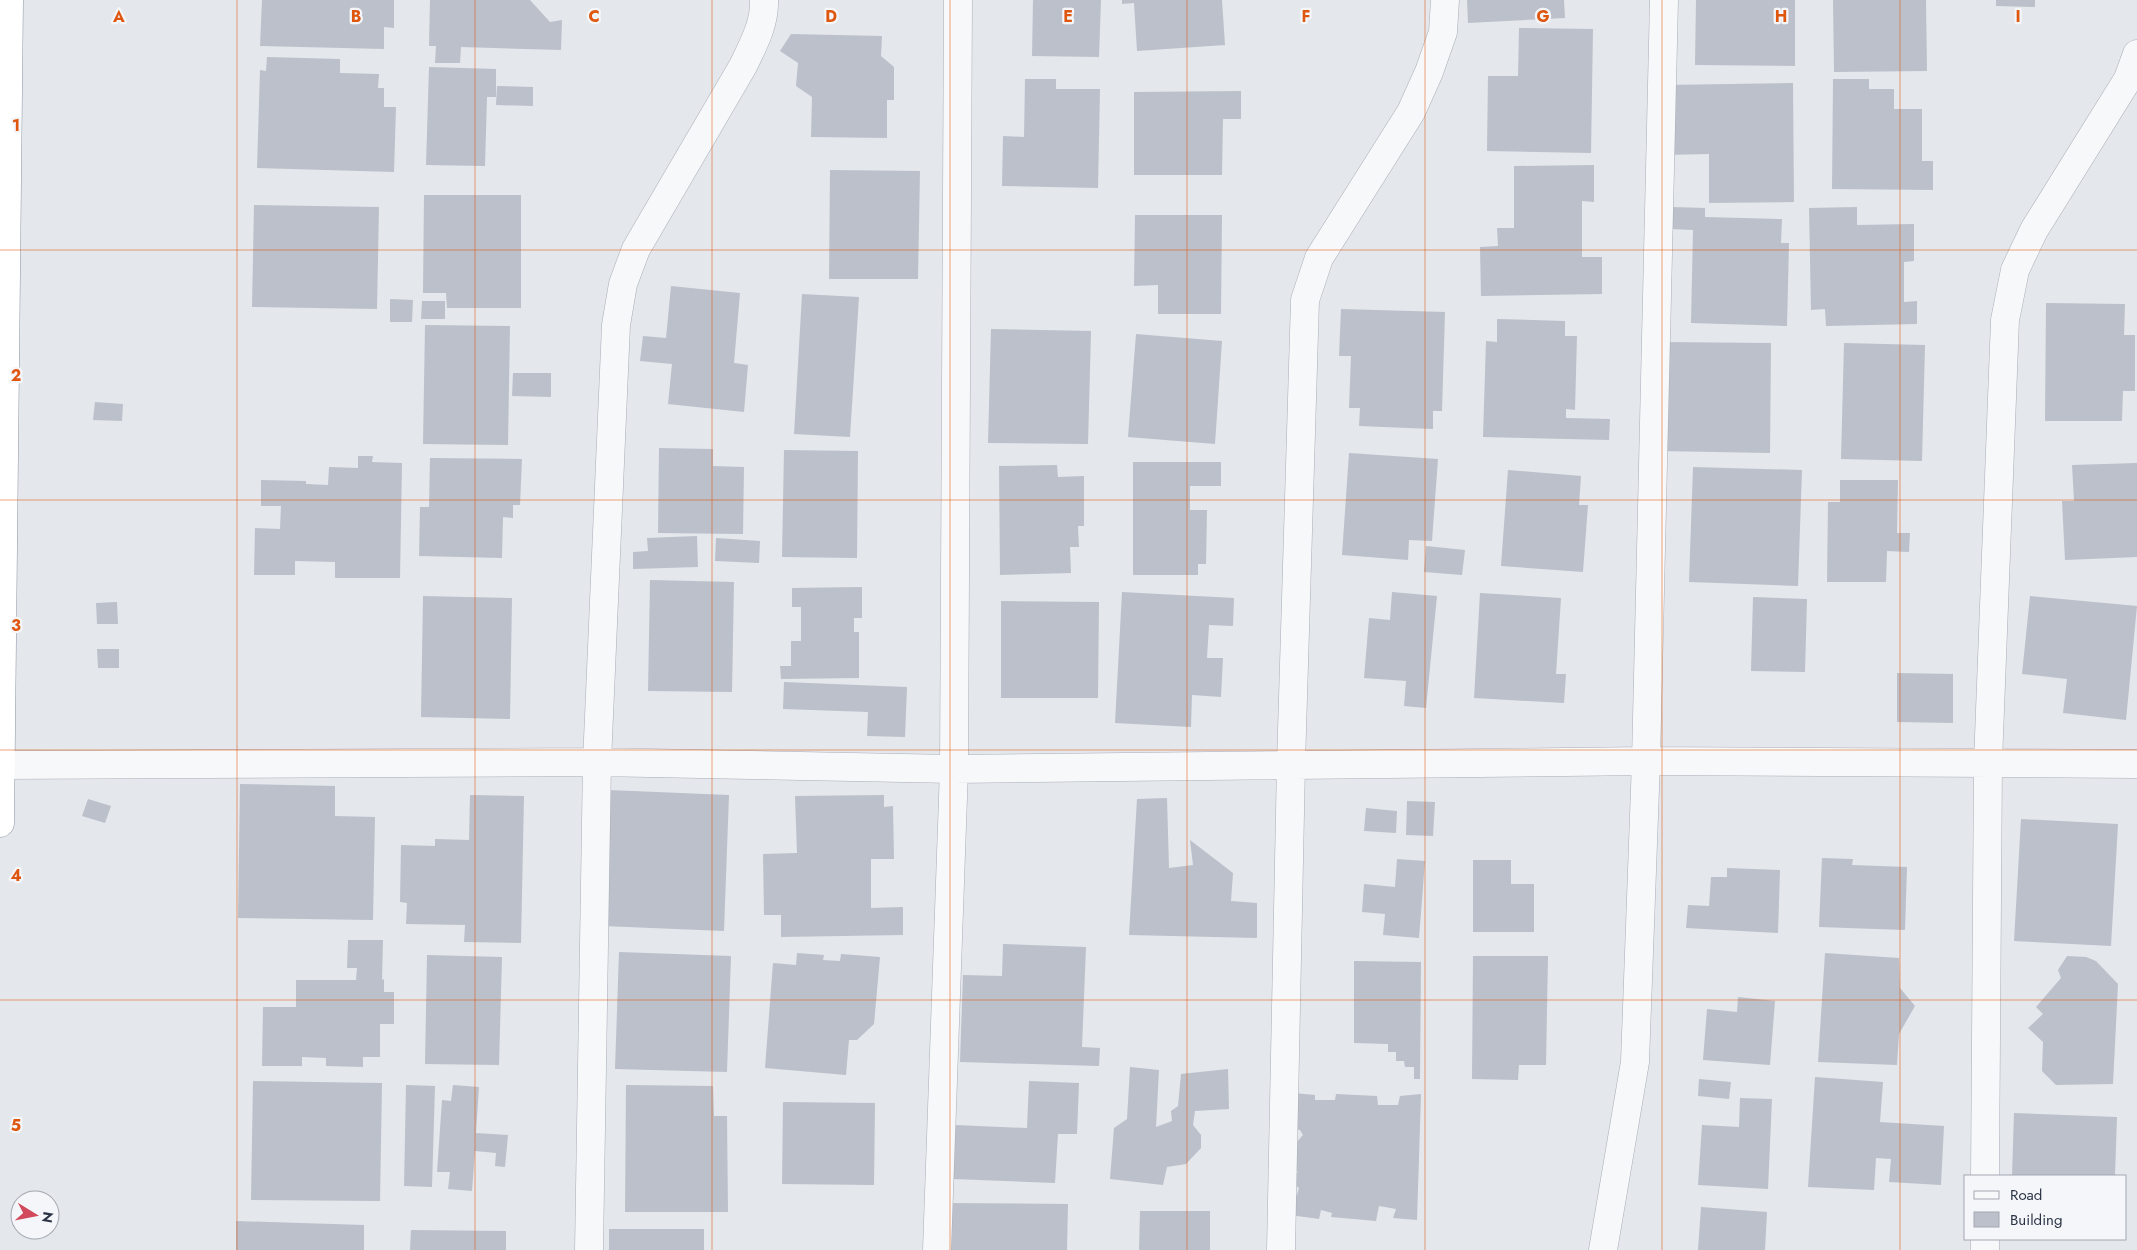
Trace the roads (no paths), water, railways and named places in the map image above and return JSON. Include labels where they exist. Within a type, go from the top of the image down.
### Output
[{"type":"highway","points":[[0,823],[8,0]]},
{"type":"street","points":[[589,1250],[597,762],[616,325],[623,284],[636,249],[743,66],[757,38],[764,0]]},
{"type":"street","points":[[937,1250],[954,769],[958,0]]},
{"type":"street","points":[[1281,1250],[1291,764],[1305,300],[1319,258],[1411,112],[1429,72],[1443,32],[1445,0]]},
{"type":"street","points":[[1602,1250],[1635,1062],[1646,761],[1664,0]]},
{"type":"street","points":[[1985,1175],[1988,762],[2005,320],[2015,270],[2034,230],[2128,79],[2137,54]]},
{"type":"street","points":[[1,765],[597,762],[954,769],[1646,761],[2137,764]]}]
